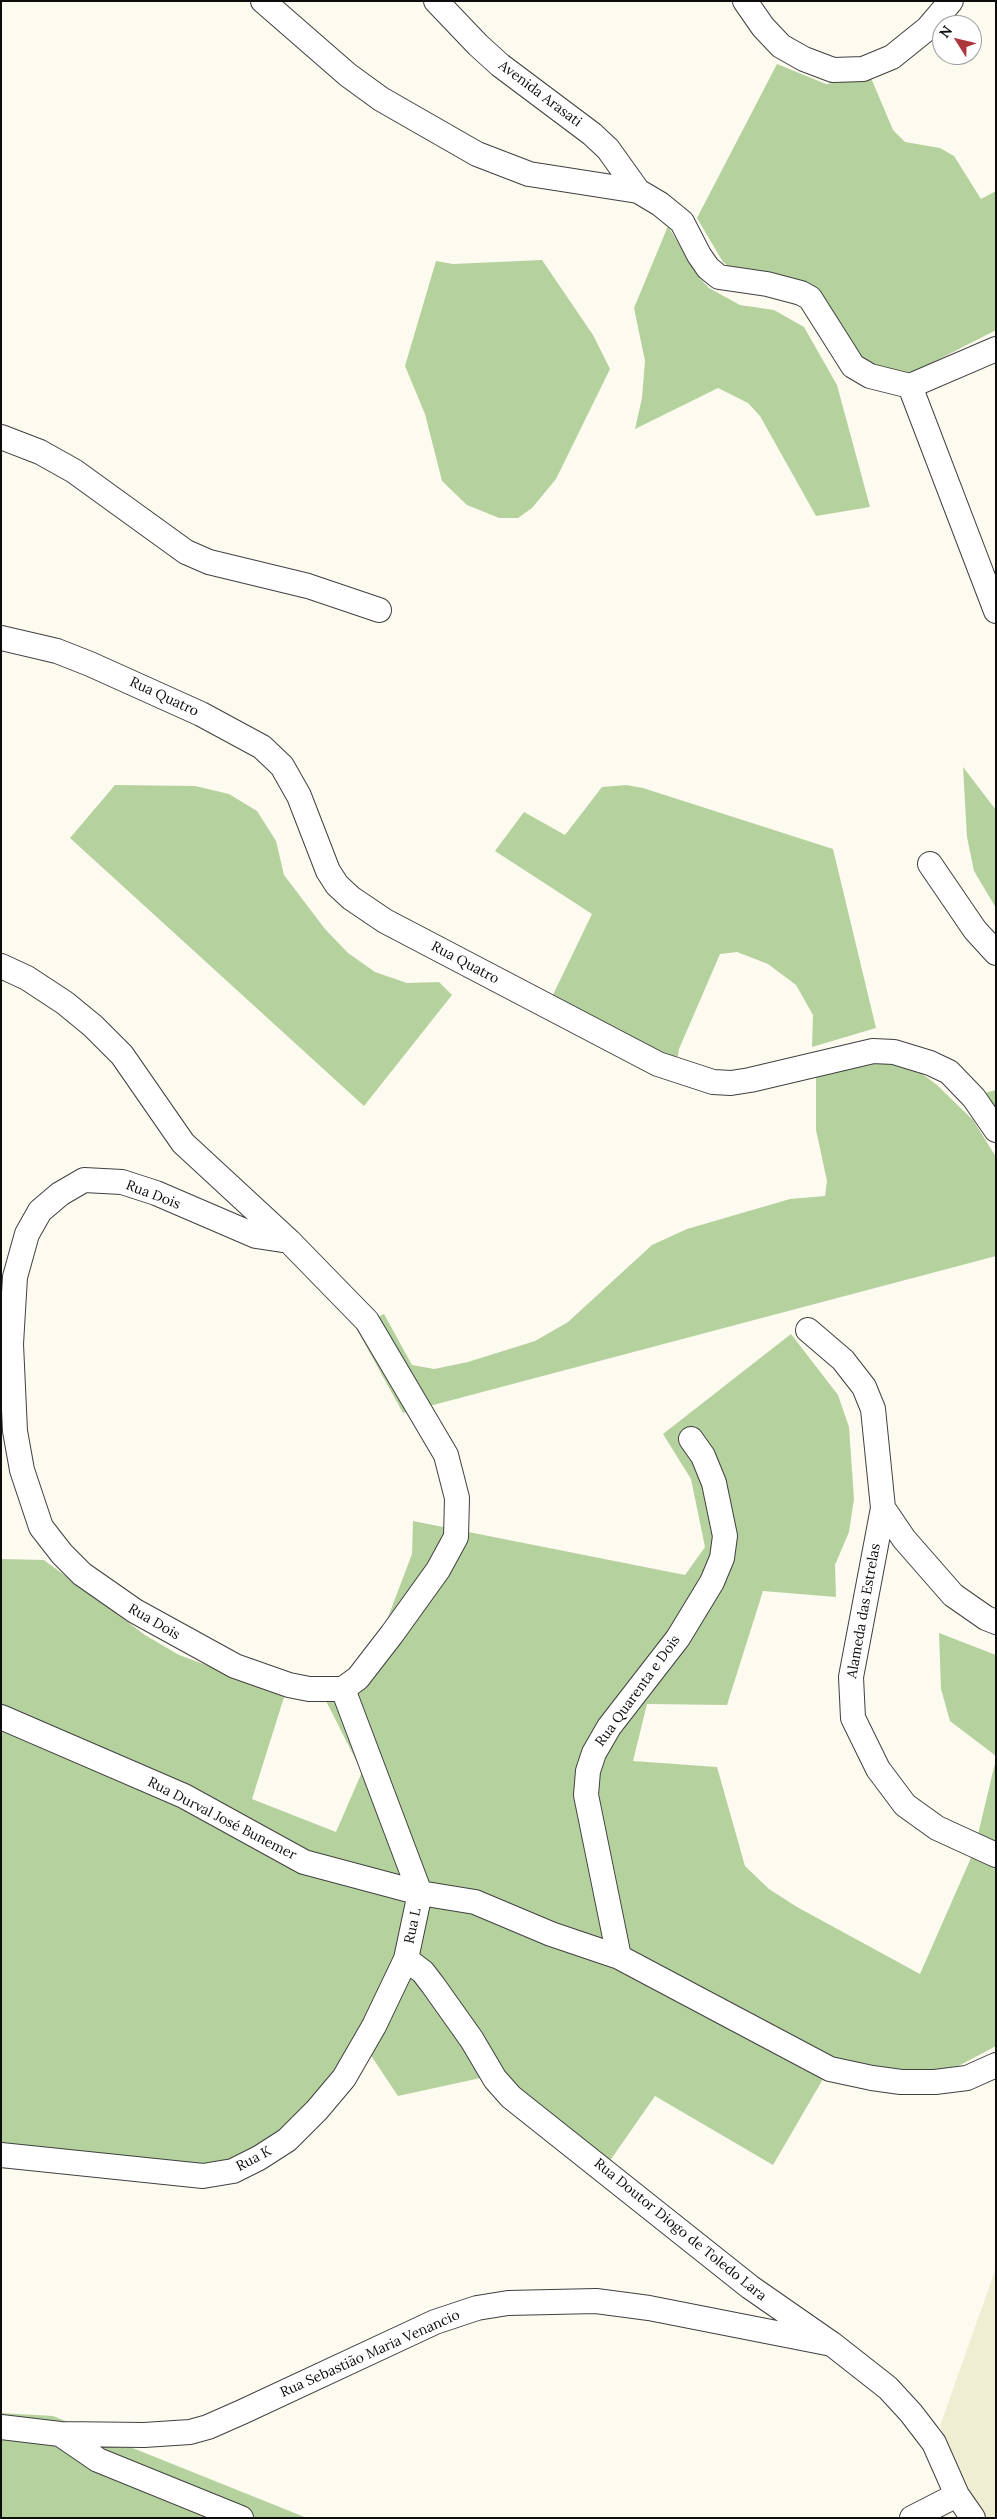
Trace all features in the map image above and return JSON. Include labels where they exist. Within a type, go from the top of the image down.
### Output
[{"type":"street","points":[[264,1],[348,75],[381,99],[477,154],[529,174],[638,192],[660,204],[682,222],[699,255],[708,268],[719,277],[768,284],[801,293],[810,298],[853,366],[870,376],[910,386],[996,349]]},
{"type":"street","name":"Avenida Arasati","points":[[436,1],[500,65],[592,134],[608,149],[638,192]]},
{"type":"street","points":[[745,1],[763,27],[781,46],[804,59],[833,70],[863,69],[892,57],[928,28],[951,1]]},
{"type":"street","points":[[910,386],[996,610]]},
{"type":"street","points":[[1,437],[40,452],[74,471],[186,552],[209,562],[308,586],[379,610]]},
{"type":"street","name":"Rua Quatro","points":[[1,638],[56,651],[99,668],[201,714],[262,747],[282,766],[300,796],[328,871],[351,898],[385,920],[658,1064],[713,1082],[731,1083],[873,1051],[894,1052],[916,1058],[948,1072],[974,1098],[996,1130]]},
{"type":"street","points":[[930,864],[975,930],[996,953]]},
{"type":"street","points":[[1,966],[27,978],[65,1003],[93,1026],[122,1056],[183,1143],[289,1241],[367,1321],[446,1455],[457,1498],[456,1537],[438,1570],[358,1678],[343,1689],[420,1893],[475,1902],[551,1934],[619,1957],[830,2069],[901,2082],[935,2082],[967,2078],[996,2065]]},
{"type":"street","name":"Rua Dois","points":[[289,1241],[256,1236],[156,1194],[122,1182],[84,1180],[60,1194],[40,1211],[26,1234],[15,1276],[11,1344],[15,1431],[22,1470],[42,1527],[82,1574],[135,1611],[235,1666],[288,1685],[310,1689],[343,1689]]},
{"type":"street","points":[[808,1330],[843,1360],[864,1387],[873,1409],[883,1508],[904,1539],[953,1594],[986,1618],[996,1622]]},
{"type":"street","name":"Rua Quarenta e Dois","points":[[619,1957],[586,1795],[588,1771],[594,1753],[609,1727],[678,1638],[712,1582],[722,1558],[725,1536],[714,1483],[703,1456],[691,1439]]},
{"type":"street","name":"Alameda das Estrelas","points":[[883,1508],[850,1677],[853,1718],[878,1769],[905,1805],[937,1828],[996,1855]]},
{"type":"street","name":"Rua Durval José Bunemer","points":[[1,1717],[184,1796],[304,1862],[420,1893]]},
{"type":"street","name":"Rua L","points":[[406,1958],[420,1893]]},
{"type":"street","name":"Rua K","points":[[1,2155],[203,2176],[233,2171],[287,2140],[317,2110],[344,2078],[374,2026],[406,1958]]},
{"type":"street","name":"Rua Doutor Diogo de Toledo Lara","points":[[406,1958],[423,1972],[472,2040],[495,2079],[511,2097],[750,2287],[832,2344],[888,2388],[911,2412],[934,2443],[957,2495],[973,2518]]},
{"type":"street","name":"Rua Sebastião Maria Venancio","points":[[1,2427],[60,2434],[144,2435],[190,2432],[208,2427],[435,2322],[477,2308],[508,2303],[596,2301],[649,2308],[832,2344]]},
{"type":"street","points":[[60,2434],[98,2460],[241,2518]]},
{"type":"street","points":[[912,2518],[957,2495]]},
{"type":"shaded area","points":[[996,2268],[996,2518],[985,2518],[965,2494],[940,2426]]},
{"type":"green space","points":[[777,64],[826,84],[871,78],[893,130],[905,142],[940,148],[954,156],[981,199],[996,191],[996,330],[920,369],[904,373],[871,365],[844,343],[816,294],[786,276],[737,273],[723,262],[697,218]]},
{"type":"green space","points":[[668,226],[697,275],[709,288],[740,305],[774,310],[804,327],[837,385],[870,507],[816,516],[760,416],[748,403],[718,388],[635,429],[642,398],[645,361],[634,308]]},
{"type":"green space","points":[[542,260],[593,335],[610,369],[556,479],[532,508],[518,518],[499,518],[467,505],[442,481],[425,414],[405,366],[436,261],[453,264]]},
{"type":"green space","points":[[963,767],[996,810],[996,908],[974,871],[967,837]]},
{"type":"green space","points":[[115,785],[195,786],[229,794],[257,811],[276,841],[284,875],[325,929],[348,953],[375,972],[407,983],[439,982],[452,995],[364,1106],[70,838]]},
{"type":"green space","points":[[626,785],[643,788],[833,849],[876,1028],[812,1047],[813,1015],[796,985],[768,964],[737,952],[720,954],[679,1049],[676,1067],[549,1003],[592,914],[495,851],[524,812],[565,835],[602,787]]},
{"type":"green space","points":[[885,1062],[917,1070],[937,1085],[973,1120],[996,1157],[996,1256],[403,1413],[356,1328],[384,1314],[412,1365],[434,1369],[468,1362],[535,1341],[568,1322],[652,1245],[687,1229],[790,1199],[825,1196],[827,1181],[816,1130],[816,1075],[850,1065]]},
{"type":"green space","points":[[996,1090],[996,1123],[977,1095]]},
{"type":"green space","points":[[791,1334],[838,1395],[849,1427],[854,1499],[849,1532],[835,1565],[836,1597],[763,1591],[727,1705],[647,1704],[633,1761],[717,1767],[745,1866],[769,1889],[797,1907],[920,1974],[974,1851],[996,1759],[996,2046],[947,2072],[823,2079],[773,2165],[655,2096],[600,2175],[485,2077],[398,2096],[366,2048],[289,2125],[200,2186],[1,2168],[1,1559],[44,1560],[145,1635],[179,1655],[285,1694],[252,1799],[336,1832],[362,1772],[324,1697],[349,1677],[387,1620],[412,1554],[413,1521],[685,1575],[705,1547],[691,1479],[663,1434]]},
{"type":"green space","points":[[939,1633],[996,1655],[996,1756],[950,1721],[941,1689]]},
{"type":"green space","points":[[1,2413],[53,2416],[307,2518],[1,2518]]}]
